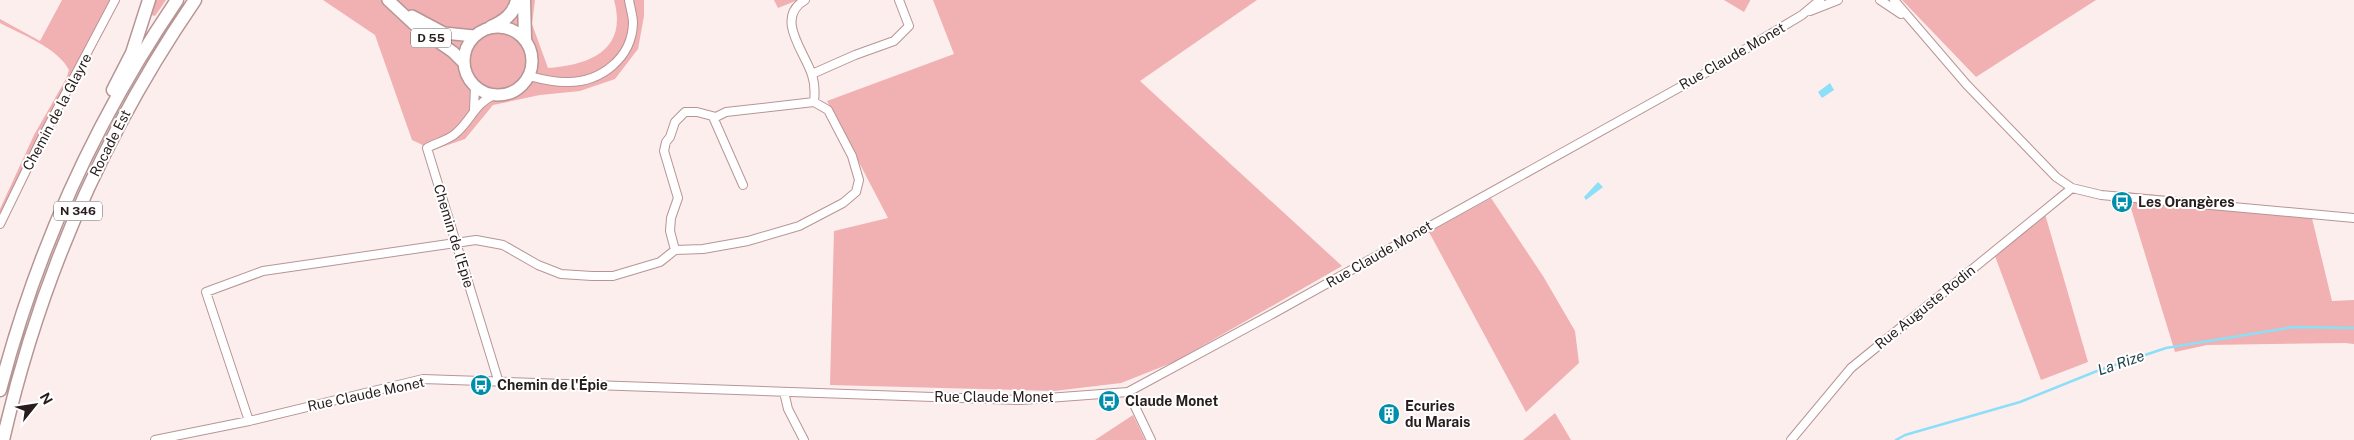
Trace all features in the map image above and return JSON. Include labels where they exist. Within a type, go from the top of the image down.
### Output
[{"type":"highway","points":[[105,120],[108,98],[132,53],[149,0]]},
{"type":"highway","name":"Rocade Est","points":[[0,390],[10,350],[52,234],[105,120],[142,55],[177,0]]},
{"type":"highway","name":"Rocade Est","points":[[3,440],[25,355],[66,239],[97,168],[127,110],[154,62],[195,0]]},
{"type":"highway","points":[[491,27],[503,22],[512,11],[517,0]]},
{"type":"highway","points":[[524,0],[525,39]]},
{"type":"main road","name":"D 55","points":[[388,0],[401,10],[417,27],[453,52],[464,63]]},
{"type":"main road","name":"D 55","points":[[401,10],[444,32],[474,36]]},
{"type":"main road","points":[[491,27],[510,28],[525,39],[532,57],[529,76],[515,91],[494,95],[476,87],[469,80],[464,63],[468,44],[474,36],[491,27]]},
{"type":"street","name":"Chemin de la Glayre","points":[[0,224],[39,144],[103,27],[115,0]]},
{"type":"street","points":[[529,76],[567,82],[590,80],[608,70],[621,57],[628,44],[633,23],[629,0]]},
{"type":"street","points":[[805,0],[796,5],[791,16],[793,29],[802,56],[812,74],[815,89],[814,102]]},
{"type":"street","points":[[812,74],[840,61],[894,41],[909,26],[899,0]]},
{"type":"street","name":"Rue Claude Monet","points":[[1802,15],[1820,0]]},
{"type":"street","name":"Rue Claude Monet","points":[[155,440],[250,421],[423,379],[1021,400],[1128,392],[1280,310],[1709,71],[1802,15],[1838,0]]},
{"type":"street","points":[[1880,0],[1911,22]]},
{"type":"street","points":[[1894,0],[1911,22],[2008,130],[2056,177],[2072,188],[2101,195],[2354,218]]},
{"type":"street","points":[[474,110],[476,87]]},
{"type":"street","name":"Chemin de l'Epie","points":[[494,95],[486,98],[474,110],[469,121],[454,135],[427,148],[499,383]]},
{"type":"street","points":[[250,421],[206,292],[263,271],[476,240],[503,245],[538,265],[561,274],[613,276],[660,262],[675,250],[703,250],[799,226],[843,204],[856,192],[859,180],[852,156],[828,110],[814,102],[744,110],[713,117],[697,112],[686,112],[675,122],[664,151],[678,198],[670,218],[670,231],[675,250]]},
{"type":"street","points":[[713,117],[743,185]]},
{"type":"street","name":"Rue Auguste Rodin","points":[[1791,440],[1851,368],[2072,188]]},
{"type":"street","points":[[784,392],[788,409],[804,440]]},
{"type":"street","points":[[1128,392],[1151,440]]},
{"type":"shaded area","points":[[62,0],[111,0],[0,215],[0,209],[34,135],[66,79],[69,70],[48,48],[0,23],[0,19],[40,41]]},
{"type":"shaded area","points":[[154,0],[166,0],[155,16],[151,15]]},
{"type":"shaded area","points":[[323,0],[535,0],[532,24],[548,68],[578,63],[602,52],[610,43],[616,31],[617,17],[614,0],[644,0],[644,16],[638,49],[615,79],[580,91],[540,95],[493,105],[465,139],[433,150],[412,140],[375,35]]},
{"type":"shaded area","points":[[774,0],[798,0],[778,8]]},
{"type":"shaded area","points":[[933,0],[1257,0],[1140,81],[1342,266],[1174,362],[1121,383],[1054,391],[830,385],[834,231],[888,218],[827,101],[954,54]]},
{"type":"shaded area","points":[[1724,0],[1750,0],[1750,1],[1744,12]]},
{"type":"shaded area","points":[[1902,0],[2096,0],[1976,77]]},
{"type":"shaded area","points":[[2126,192],[2310,210],[2332,301],[2354,300],[2354,344],[2207,345],[2175,352]]},
{"type":"shaded area","points":[[1491,198],[1543,276],[1575,331],[1579,363],[1526,412],[1429,232]]},
{"type":"shaded area","points":[[2045,214],[2088,362],[2041,380],[1995,256]]},
{"type":"shaded area","points":[[1555,413],[1571,440],[1523,440]]},
{"type":"shaded area","points":[[1133,415],[1145,440],[1095,440]]},
{"type":"water","points":[[1830,83],[1834,90],[1822,98],[1818,92]]},
{"type":"water","points":[[1598,182],[1603,187],[1586,200],[1584,197]]},
{"type":"waterway","name":"La Rize","points":[[1896,440],[1905,435],[2020,402],[2097,371],[2166,348],[2294,327],[2354,328]]},
{"type":"place","name":"Les Orangères","points":[[2122,202]]},
{"type":"place","name":"Chemin de l'Épie","points":[[481,385]]},
{"type":"place","name":"Claude Monet","points":[[1109,401]]},
{"type":"place","name":"Ecuries du Marais","points":[[1389,414]]}]
